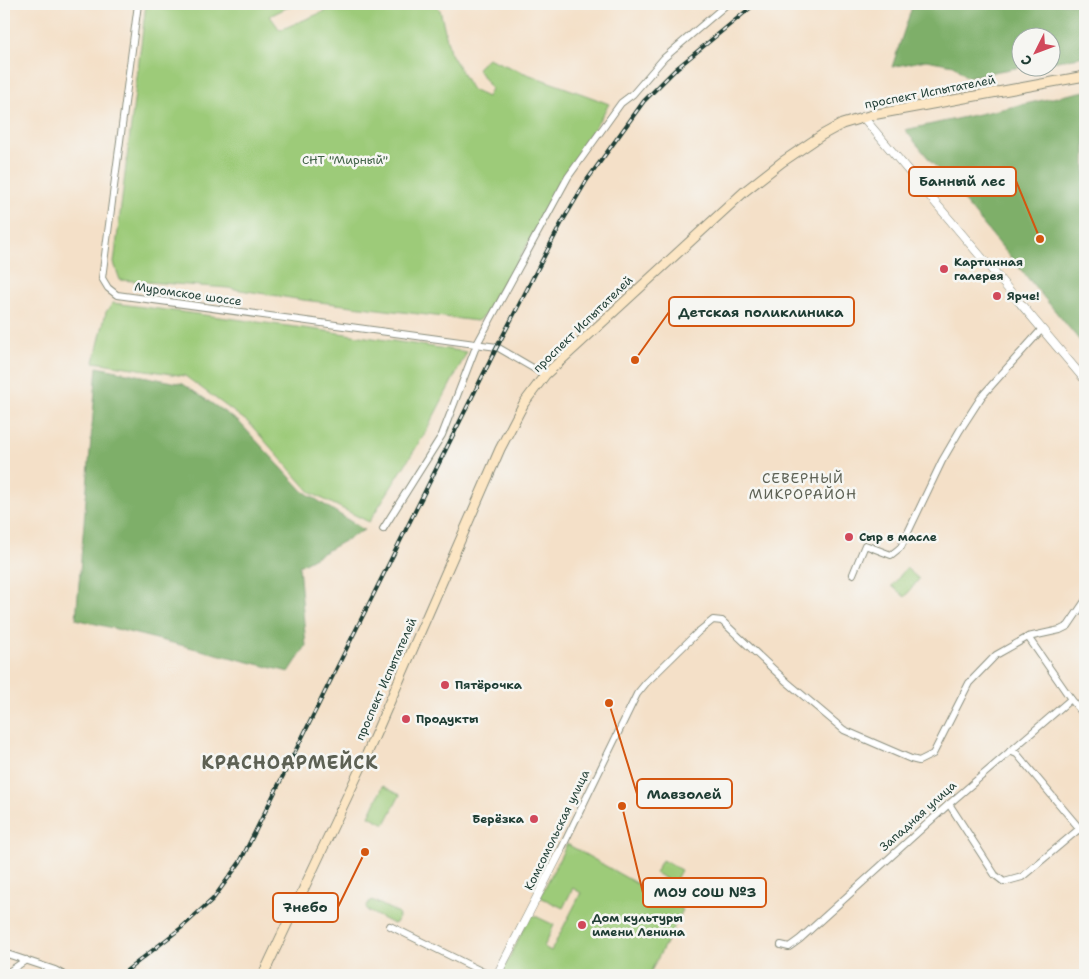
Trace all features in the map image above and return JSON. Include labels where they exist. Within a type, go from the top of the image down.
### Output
[{"type":"main road","name":"проспект Испытателей","points":[[263,975],[363,763],[500,448],[524,403],[545,375],[745,191],[782,162],[842,124],[863,117],[1085,76]]},
{"type":"street","name":"Муромское шоссе","points":[[138,4],[102,278],[108,288],[117,295],[497,347],[545,375]]},
{"type":"street","points":[[383,529],[442,435],[477,344],[568,177],[621,103],[633,94],[664,58],[727,4]]},
{"type":"street","points":[[863,117],[1085,380]]},
{"type":"street","points":[[853,574],[865,545],[891,555],[901,547],[942,461],[960,430],[982,396],[1042,329]]},
{"type":"street","name":"Комсомольская улица","points":[[497,975],[638,694],[646,683],[698,632],[713,620],[722,621],[787,682],[844,730],[919,761],[933,754],[969,683],[996,655],[1028,637],[1060,630],[1068,626],[1085,600]]},
{"type":"street","points":[[1028,637],[1085,716]]},
{"type":"street","name":"Западная улица","points":[[781,945],[789,947],[800,939],[949,804],[1071,699]]},
{"type":"street","points":[[1010,751],[1017,754],[1083,826],[1085,835]]},
{"type":"street","points":[[949,804],[995,876],[1004,882],[1022,877],[1083,826]]},
{"type":"street","points":[[390,926],[489,975]]},
{"type":"street","points":[[4,953],[64,975]]},
{"type":"street","points":[[4,975],[26,960]]},
{"type":"green space","name":"СНТ \"Мирный\"","points":[[146,4],[294,4],[270,16],[280,30],[342,4],[436,4],[440,10],[450,52],[472,90],[487,97],[491,89],[477,68],[488,58],[609,104],[489,312],[477,321],[303,300],[228,288],[120,280],[114,263]]},
{"type":"green space","points":[[913,4],[1085,4],[1085,56],[1062,60],[1062,28],[1012,28],[1012,69],[966,77],[954,65],[926,60],[892,67]]},
{"type":"green space","points":[[1085,91],[1085,347],[905,130]]},
{"type":"green space","points":[[113,303],[467,352],[424,435],[369,522],[311,493],[249,423],[185,376],[94,362],[106,312]]},
{"type":"green space","points":[[97,367],[183,384],[239,422],[303,491],[364,530],[299,566],[306,646],[289,672],[76,619]]},
{"type":"green space","points":[[906,568],[919,579],[905,597],[892,586]]},
{"type":"green space","points":[[651,779],[666,786],[658,802],[646,789]]},
{"type":"green space","points":[[383,786],[400,795],[385,824],[369,816]]},
{"type":"green space","points":[[567,844],[683,910],[649,975],[501,974],[531,914],[554,925],[544,947],[551,951],[581,893],[573,888],[563,908],[540,897]]},
{"type":"green space","points":[[662,860],[681,870],[674,883],[655,873]]},
{"type":"green space","points":[[372,900],[398,913],[399,917],[396,923],[393,924],[368,911],[366,908]]},
{"type":"railway","points":[[121,975],[181,928],[213,899],[240,862],[497,347],[562,222],[587,180],[644,101],[677,68],[755,4]]},
{"type":"place","name":"Банный лес","points":[[1040,239]]},
{"type":"place","name":"Картинная галерея","points":[[944,269]]},
{"type":"place","name":"Ярче!","points":[[997,296]]},
{"type":"place","name":"Детская поликлиника","points":[[635,360]]},
{"type":"place","name":"Сыр в масле","points":[[849,537]]},
{"type":"place","name":"Пятёрочка","points":[[445,685]]},
{"type":"place","name":"Мавзолей","points":[[609,703]]},
{"type":"place","name":"Продукты","points":[[406,719]]},
{"type":"place","name":"МОУ СОШ №3","points":[[622,806]]},
{"type":"place","name":"Берёзка","points":[[534,819]]},
{"type":"place","name":"7небо","points":[[365,852]]},
{"type":"place","name":"Дом культуры имени Ленина","points":[[582,925]]},
{"type":"district","name":"СЕВЕРНЫЙ МИКРОРАЙОН","points":[[803,486]]},
{"type":"district","name":"КРАСНОАРМЕЙСК","points":[[290,763]]}]
